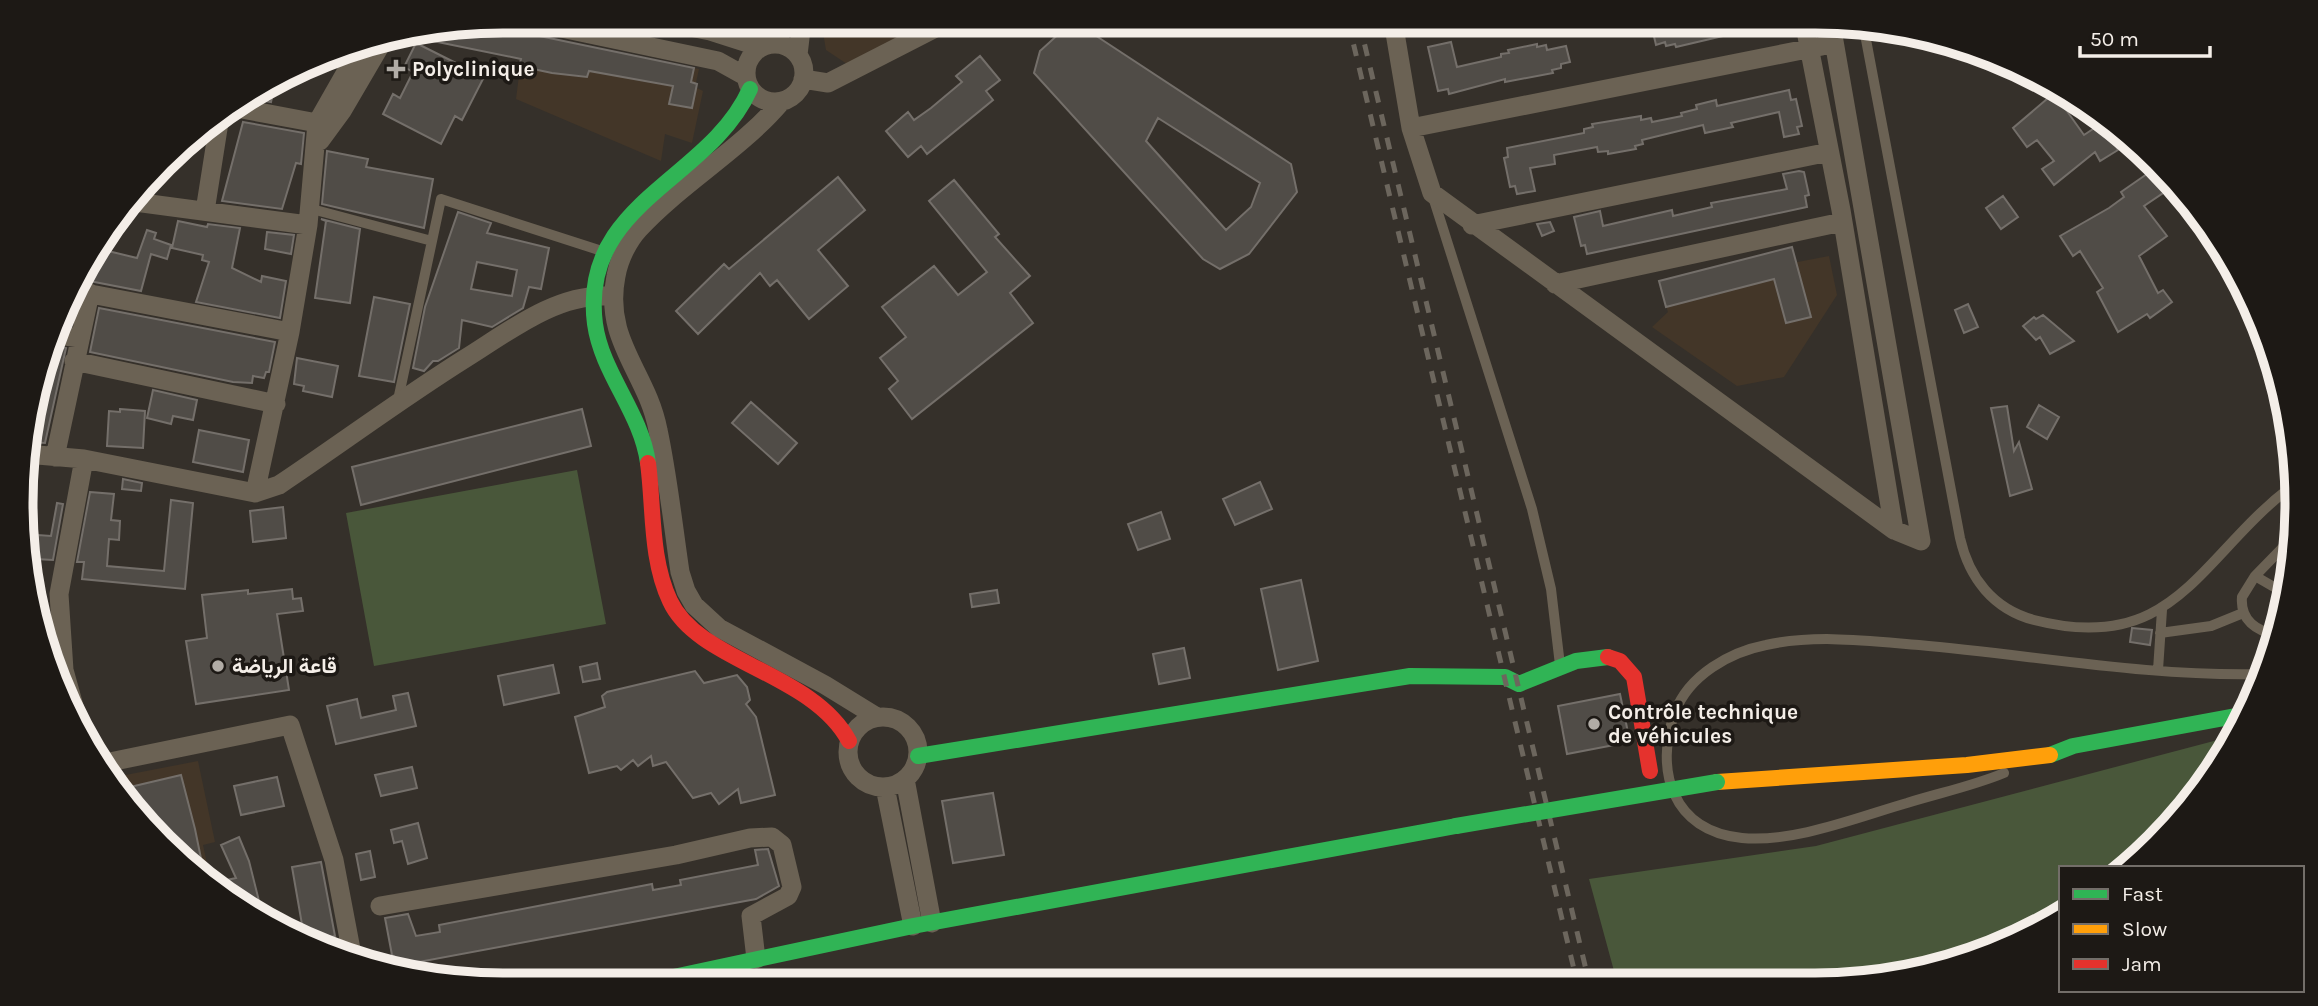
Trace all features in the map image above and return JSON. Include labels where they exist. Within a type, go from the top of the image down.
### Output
[{"type":"main road","points":[[748,82],[738,114],[628,216],[605,252],[604,296],[594,312],[602,345],[632,407],[643,439],[662,577],[675,611],[685,625],[704,638],[820,705],[846,730],[849,741]]},
{"type":"main road","points":[[918,756],[1410,677],[1505,677],[1518,684],[1560,666],[1611,657],[1630,670],[1650,771]]},
{"type":"main road","points":[[691,973],[922,924],[1456,826],[1717,782],[1805,773],[1965,766],[2042,756],[2073,746],[2233,716]]},
{"type":"main road","points":[[2042,756],[2074,758],[2225,732]]},
{"type":"street","points":[[585,33],[718,61],[748,82],[764,100],[781,102]]},
{"type":"street","points":[[718,33],[767,46],[791,49],[798,55]]},
{"type":"street","points":[[748,82],[749,59],[767,46],[774,33]]},
{"type":"street","points":[[801,33],[798,55],[804,71],[796,93],[781,102],[760,127],[638,230],[604,296],[621,346],[647,393],[658,430],[686,591],[705,617],[719,628],[825,685],[877,717],[898,720],[914,735],[918,756],[905,779],[922,924]]},
{"type":"street","points":[[803,79],[828,83],[926,33]]},
{"type":"street","points":[[1395,33],[1411,128],[1432,193],[1472,225],[1894,530],[1922,541],[1852,158],[1832,34]]},
{"type":"street","points":[[1806,33],[1842,222],[1894,530]]},
{"type":"street","points":[[1411,128],[1835,45]]},
{"type":"street","points":[[315,151],[328,126],[342,111],[378,50]]},
{"type":"street","points":[[255,493],[290,331],[308,216],[317,123],[354,57]]},
{"type":"street","points":[[246,110],[317,123]]},
{"type":"street","points":[[205,211],[218,129]]},
{"type":"street","points":[[1472,225],[1829,152]]},
{"type":"street","points":[[142,203],[205,211],[308,216]]},
{"type":"street","points":[[1555,284],[1842,222]]},
{"type":"street","points":[[84,292],[290,331]]},
{"type":"street","points":[[55,457],[80,338],[83,293]]},
{"type":"street","points":[[1854,293],[1878,295]]},
{"type":"street","points":[[36,455],[84,459],[255,493],[279,485],[398,402],[527,320],[562,303],[604,296]]},
{"type":"street","points":[[64,336],[80,338]]},
{"type":"street","points":[[74,361],[275,404]]},
{"type":"street","points":[[64,670],[60,594],[84,459]]},
{"type":"street","points":[[877,717],[860,725],[849,741],[849,764],[864,782],[886,787],[905,779]]},
{"type":"street","points":[[111,762],[290,725],[334,860],[351,947]]},
{"type":"street","points":[[886,787],[922,924]]},
{"type":"street","points":[[380,906],[650,860],[750,838],[772,837],[782,845],[792,887],[782,900],[751,916],[755,959]]},
{"type":"lane","points":[[1865,36],[1960,538],[1969,567],[1996,601],[2016,614],[2046,623],[2114,626],[2135,622],[2162,611],[2183,593],[2265,508],[2285,493]]},
{"type":"lane","points":[[1432,193],[1532,509],[1550,589],[1560,666]]},
{"type":"lane","points":[[398,402],[441,200],[605,252]]},
{"type":"lane","points":[[308,216],[432,241]]},
{"type":"lane","points":[[2267,631],[2252,625],[2243,613],[2242,597],[2255,576],[2282,548]]},
{"type":"lane","points":[[2255,576],[2277,589]]},
{"type":"lane","points":[[2158,670],[2162,611]]},
{"type":"lane","points":[[2160,633],[2211,626],[2243,613]]},
{"type":"lane","points":[[2042,756],[1990,779],[1825,827],[1743,838],[1711,829],[1684,810],[1671,792],[1665,764],[1667,734],[1674,716],[1694,683],[1716,665],[1766,645],[1830,640],[1893,643],[2158,670],[2253,674]]},
{"type":"shaded area","points":[[823,33],[907,33],[850,66],[826,50]]},
{"type":"shaded area","points":[[524,36],[699,69],[695,87],[703,91],[692,143],[665,134],[661,161],[516,99]]},
{"type":"shaded area","points":[[1829,256],[1837,295],[1784,377],[1737,386],[1652,327],[1668,312],[1660,288]]},
{"type":"shaded area","points":[[198,761],[215,842],[203,845],[208,869],[150,813],[121,776]]},
{"type":"green space","points":[[577,470],[606,624],[374,666],[346,513]]},
{"type":"green space","points":[[2221,739],[2188,789],[2125,856],[2113,866],[2059,866],[2059,904],[1995,937],[1937,957],[1846,972],[1615,973],[1589,879],[1816,846]]},
{"type":"building","points":[[525,33],[694,68],[691,82],[697,84],[692,108],[669,104],[673,86],[589,71],[587,77],[552,73],[519,66],[521,59],[426,40],[472,34]]},
{"type":"building","points":[[1060,33],[1092,33],[1291,164],[1297,192],[1249,254],[1220,269],[1203,259],[1034,73],[1040,51]],"holes":[[[1158,118],[1260,183],[1251,207],[1226,230],[1146,141]]]},
{"type":"building","points":[[1653,33],[1722,33],[1723,36],[1676,47],[1675,44],[1666,46],[1665,42],[1656,45]]},
{"type":"building","points":[[1451,42],[1457,67],[1501,57],[1501,54],[1509,53],[1508,50],[1537,44],[1537,47],[1546,45],[1547,50],[1566,46],[1570,62],[1561,64],[1561,68],[1552,70],[1553,73],[1505,82],[1505,79],[1449,94],[1448,89],[1438,91],[1428,47]]},
{"type":"building","points":[[416,43],[484,77],[462,120],[455,116],[441,144],[383,114],[393,94],[400,98],[413,72],[404,67]]},
{"type":"building","points":[[980,56],[1000,80],[986,91],[993,100],[927,154],[921,146],[908,157],[886,131],[908,112],[914,120],[931,108],[962,82],[956,76]]},
{"type":"building","points":[[1789,90],[1791,100],[1796,99],[1802,126],[1797,127],[1799,134],[1784,137],[1779,112],[1731,123],[1733,127],[1705,133],[1703,125],[1642,140],[1643,144],[1635,146],[1636,149],[1608,154],[1608,151],[1598,152],[1597,147],[1554,155],[1555,164],[1530,168],[1535,191],[1517,194],[1515,186],[1510,187],[1504,158],[1508,157],[1507,148],[1584,133],[1584,129],[1593,127],[1592,124],[1641,116],[1641,120],[1651,118],[1652,122],[1682,116],[1681,113],[1697,109],[1696,105],[1716,100],[1717,106]]},
{"type":"building","points":[[273,93],[271,102],[261,100]]},
{"type":"building","points":[[2050,96],[2061,103],[2084,135],[2096,127],[2116,143],[2118,150],[2100,161],[2095,152],[2054,185],[2042,169],[2054,161],[2037,140],[2027,147],[2013,128]]},
{"type":"building","points":[[243,122],[304,133],[301,164],[296,163],[282,209],[222,201]]},
{"type":"building","points":[[327,151],[368,159],[366,167],[433,179],[424,228],[322,204]]},
{"type":"building","points":[[1804,172],[1809,195],[1805,196],[1807,207],[1587,254],[1585,245],[1581,246],[1574,217],[1600,211],[1603,226],[1672,210],[1673,216],[1712,207],[1711,203],[1787,189],[1783,174]]},
{"type":"building","points":[[2149,173],[2166,191],[2144,206],[2167,236],[2139,256],[2158,293],[2163,290],[2172,302],[2150,318],[2147,314],[2118,332],[2097,292],[2103,288],[2080,251],[2073,256],[2060,236],[2109,208],[2124,197],[2121,192]]},
{"type":"building","points":[[838,177],[865,210],[818,250],[848,286],[809,319],[777,280],[770,286],[760,273],[698,334],[676,311],[724,264],[729,269]]},
{"type":"building","points":[[954,180],[999,234],[995,237],[1030,276],[1010,293],[1033,323],[912,419],[889,389],[898,381],[880,358],[906,337],[882,307],[934,266],[958,295],[987,272],[929,201]]},
{"type":"building","points":[[2003,196],[2018,217],[2001,229],[1986,208]]},
{"type":"building","points":[[458,212],[491,223],[487,233],[549,248],[541,289],[529,287],[523,308],[492,327],[462,320],[459,348],[438,361],[433,361],[424,371],[413,368],[425,307]],"holes":[[[477,262],[517,270],[512,296],[471,289]]]},
{"type":"building","points":[[321,219],[360,229],[350,303],[315,298],[326,221]]},
{"type":"building","points":[[178,221],[207,227],[208,224],[240,228],[232,268],[261,282],[262,276],[286,281],[280,318],[196,302],[209,262],[202,260],[203,255],[172,248]]},
{"type":"building","points":[[1550,222],[1554,231],[1542,236],[1537,224]]},
{"type":"building","points":[[147,230],[156,233],[154,239],[171,245],[167,259],[151,254],[141,291],[89,281],[109,247],[108,251],[137,258]]},
{"type":"building","points":[[267,232],[294,235],[291,254],[265,249]]},
{"type":"building","points":[[1792,247],[1811,317],[1786,323],[1774,279],[1666,307],[1659,281]]},
{"type":"building","points":[[374,297],[410,304],[394,382],[359,376]]},
{"type":"building","points":[[1968,304],[1978,327],[1964,333],[1955,310]]},
{"type":"building","points":[[99,308],[275,342],[269,372],[266,372],[264,378],[253,376],[252,383],[233,382],[90,352]]},
{"type":"building","points":[[2043,315],[2074,341],[2050,354],[2040,337],[2036,340],[2023,326],[2034,317],[2036,319]]},
{"type":"building","points":[[60,347],[66,348],[45,443],[37,442],[42,411]]},
{"type":"building","points":[[297,358],[338,366],[332,397],[303,391],[304,386],[294,384]]},
{"type":"building","points":[[153,390],[197,400],[193,420],[173,416],[171,424],[147,418]]},
{"type":"building","points":[[751,402],[797,443],[778,464],[732,423]]},
{"type":"building","points":[[2039,405],[2059,417],[2047,439],[2027,427]]},
{"type":"building","points":[[2007,406],[2014,451],[2019,442],[2032,489],[2010,496],[1991,408]]},
{"type":"building","points":[[120,409],[145,411],[143,448],[107,446],[109,411],[120,412]]},
{"type":"building","points":[[582,409],[591,446],[361,505],[352,467]]},
{"type":"building","points":[[199,430],[249,440],[243,472],[193,462]]},
{"type":"building","points":[[123,479],[142,483],[141,491],[122,489]]},
{"type":"building","points":[[1260,482],[1272,509],[1235,525],[1223,499]]},
{"type":"building","points":[[90,492],[114,494],[111,520],[120,521],[119,540],[109,539],[107,566],[164,571],[171,500],[193,503],[185,589],[82,579],[84,562],[77,562]]},
{"type":"building","points":[[57,503],[63,504],[53,560],[37,559],[38,535],[51,536]]},
{"type":"building","points":[[283,507],[286,538],[253,542],[250,511]]},
{"type":"building","points":[[1161,512],[1170,539],[1138,550],[1128,524]]},
{"type":"building","points":[[1301,580],[1318,661],[1278,670],[1261,589]]},
{"type":"building","points":[[292,589],[293,599],[301,598],[303,611],[277,614],[289,690],[196,704],[186,641],[207,638],[202,595]]},
{"type":"building","points":[[997,590],[999,603],[972,607],[970,594]]},
{"type":"building","points":[[2132,628],[2152,630],[2150,645],[2130,642]]},
{"type":"building","points":[[1184,648],[1190,678],[1159,684],[1153,654]]},
{"type":"building","points":[[597,663],[600,679],[583,682],[580,667]]},
{"type":"building","points":[[553,665],[559,693],[504,705],[498,676]]},
{"type":"building","points":[[695,671],[704,683],[737,675],[747,687],[750,700],[746,704],[756,717],[775,795],[741,803],[738,789],[719,804],[711,793],[693,798],[666,762],[653,766],[651,756],[638,766],[633,760],[621,770],[617,766],[589,773],[575,717],[605,707],[602,696],[607,692]]},
{"type":"building","points":[[408,693],[416,726],[336,744],[327,706],[357,699],[361,718],[396,710],[393,696]]},
{"type":"building","name":"Contrôle technique de véhicules","points":[[1620,694],[1630,742],[1567,754],[1558,706]]},
{"type":"building","points":[[412,767],[417,788],[381,796],[375,775]]},
{"type":"building","points":[[181,775],[202,864],[150,813],[130,787]]},
{"type":"building","points":[[277,777],[284,806],[241,815],[234,786]]},
{"type":"building","points":[[993,793],[1004,855],[953,863],[942,801]]},
{"type":"building","points":[[418,823],[427,858],[408,864],[402,841],[394,843],[391,830]]},
{"type":"building","points":[[239,837],[249,861],[260,905],[223,881],[236,878],[221,845]]},
{"type":"building","points":[[768,849],[779,886],[756,899],[410,964],[392,955],[385,918],[408,914],[416,936],[440,932],[439,925],[652,884],[653,890],[681,885],[680,880],[758,865],[755,850]]},
{"type":"building","points":[[370,851],[375,877],[361,880],[356,854]]},
{"type":"building","points":[[321,862],[335,936],[325,938],[303,927],[292,867]]},
{"type":"railway","points":[[1351,33],[1575,973]]},
{"type":"railway","points":[[1362,33],[1587,973]]},
{"type":"traffic: fast","points":[[648,463],[638,427],[599,342],[595,324],[595,283],[607,249],[626,220],[731,121],[750,89]]},
{"type":"traffic: fast","points":[[918,756],[1410,676],[1505,677],[1519,684],[1576,661],[1608,657]]},
{"type":"traffic: fast","points":[[2050,755],[2073,746],[2233,716]]},
{"type":"traffic: fast","points":[[1456,826],[1717,782]]},
{"type":"traffic: fast","points":[[692,973],[913,926],[1456,826]]},
{"type":"traffic: slow","points":[[1717,782],[1967,765],[2050,755]]},
{"type":"traffic: jam","points":[[648,463],[659,568],[670,601],[684,622],[729,654],[809,699],[832,718],[849,741]]},
{"type":"traffic: jam","points":[[1608,657],[1620,661],[1634,677],[1650,771]]},
{"type":"place","name":"Polyclinique","points":[[396,69]]},
{"type":"place","name":"قاعة الرياضة","points":[[218,666]]},
{"type":"place","name":"Contrôle technique de véhicules","points":[[1594,724]]}]
